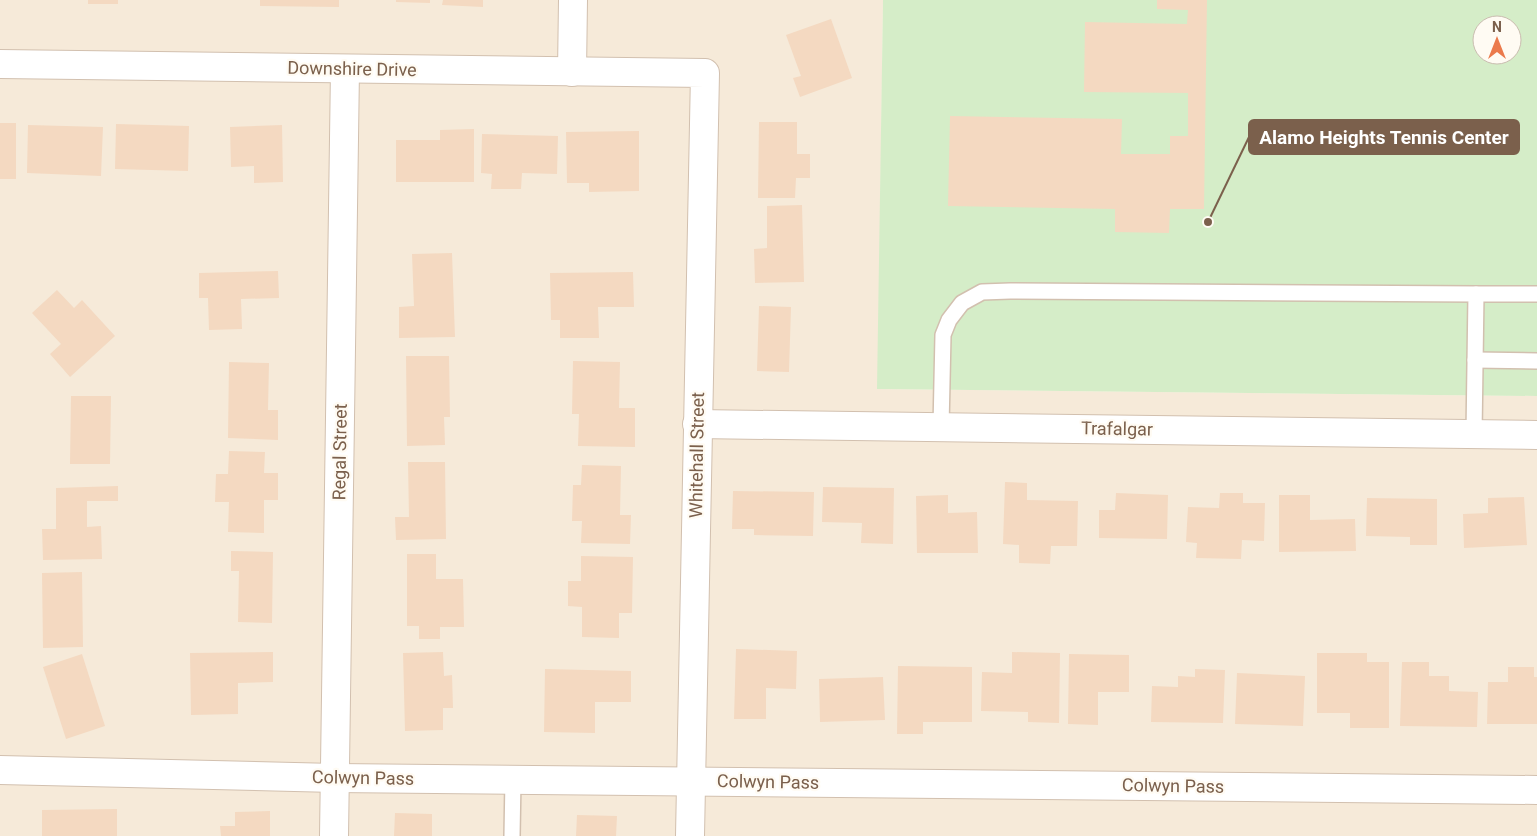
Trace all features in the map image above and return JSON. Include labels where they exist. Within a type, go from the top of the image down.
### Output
[{"type":"street","points":[[572,72],[573,0]]},
{"type":"street","name":"Downshire Drive","points":[[0,64],[705,73]]},
{"type":"street","name":"Regal Street","points":[[334,836],[345,69]]},
{"type":"street","name":"Whitehall Street","points":[[690,836],[705,73]]},
{"type":"street","name":"Trafalgar","points":[[697,424],[1537,435]]},
{"type":"street","name":"Colwyn Pass","points":[[0,770],[335,778],[1537,790]]},
{"type":"lane","points":[[941,427],[943,335],[950,320],[962,303],[982,292],[1537,294]]},
{"type":"lane","points":[[1474,434],[1476,294]]},
{"type":"lane","points":[[1476,360],[1537,361]]},
{"type":"lane","points":[[512,836],[513,780]]},
{"type":"shaded area","points":[[0,0],[883,0],[878,389],[1537,396],[1537,836],[0,836]]},
{"type":"green space","points":[[883,0],[1537,0],[1537,396],[877,389]]},
{"type":"building","points":[[88,0],[118,0],[118,4],[88,4]]},
{"type":"building","points":[[260,0],[339,0],[339,7],[260,6]]},
{"type":"building","points":[[396,0],[430,0],[430,3],[396,2]]},
{"type":"building","points":[[443,0],[483,0],[483,7],[442,5]]},
{"type":"building","points":[[1157,0],[1207,0],[1204,209],[1170,209],[1169,233],[1115,232],[1115,209],[948,206],[950,116],[1122,119],[1121,154],[1170,154],[1170,136],[1188,136],[1188,93],[1084,92],[1085,22],[1187,24],[1188,10],[1157,9]]},
{"type":"building","points":[[831,19],[852,78],[800,97],[793,78],[801,76],[786,35]]},
{"type":"building","points":[[759,122],[797,122],[797,154],[810,154],[810,178],[796,178],[795,198],[758,198]]},
{"type":"building","points":[[0,123],[16,123],[16,179],[0,179]]},
{"type":"building","points":[[116,124],[189,126],[188,171],[115,169]]},
{"type":"building","points":[[28,125],[103,127],[101,176],[27,173]]},
{"type":"building","points":[[282,125],[283,182],[254,183],[254,166],[231,167],[230,127]]},
{"type":"building","points":[[474,129],[474,182],[396,182],[396,140],[440,140],[440,130]]},
{"type":"building","points":[[639,131],[639,191],[589,192],[589,183],[567,183],[566,132]]},
{"type":"building","points":[[482,134],[558,136],[557,174],[522,173],[521,189],[491,189],[492,174],[481,173]]},
{"type":"building","points":[[802,205],[804,282],[755,283],[754,249],[767,248],[767,206]]},
{"type":"building","points":[[452,253],[455,337],[399,338],[399,307],[414,306],[412,254]]},
{"type":"building","points":[[278,271],[279,298],[241,299],[242,329],[209,330],[208,298],[199,298],[199,273]]},
{"type":"building","points":[[633,272],[634,307],[598,307],[599,338],[560,338],[560,320],[551,320],[550,273]]},
{"type":"building","points":[[57,290],[74,308],[82,300],[115,336],[70,377],[50,354],[61,344],[32,313]]},
{"type":"building","points":[[759,306],[791,307],[789,372],[757,371]]},
{"type":"building","points":[[406,356],[449,356],[450,417],[444,417],[445,445],[407,446]]},
{"type":"building","points":[[573,361],[620,362],[619,408],[635,408],[635,447],[578,446],[579,414],[572,414]]},
{"type":"building","points":[[229,362],[269,363],[268,410],[278,410],[278,440],[228,438]]},
{"type":"building","points":[[71,396],[111,396],[110,464],[70,464]]},
{"type":"building","points":[[229,451],[265,452],[264,473],[278,473],[278,500],[264,500],[264,533],[228,532],[229,502],[215,502],[216,474],[228,474]]},
{"type":"building","points":[[408,462],[445,462],[446,539],[396,540],[395,517],[409,517]]},
{"type":"building","points":[[582,465],[621,466],[620,515],[631,515],[630,544],[581,543],[582,521],[572,521],[573,485],[581,485]]},
{"type":"building","points":[[1005,482],[1027,483],[1027,500],[1078,501],[1077,546],[1051,546],[1050,564],[1019,563],[1019,545],[1003,544]]},
{"type":"building","points":[[118,486],[118,501],[87,501],[87,527],[101,526],[102,559],[43,560],[42,529],[56,529],[56,488]]},
{"type":"building","points":[[823,487],[894,488],[893,544],[861,543],[862,523],[822,522]]},
{"type":"building","points":[[733,491],[814,492],[813,536],[754,535],[754,529],[732,529]]},
{"type":"building","points":[[1116,493],[1168,495],[1167,539],[1099,538],[1099,510],[1115,510]]},
{"type":"building","points":[[1220,493],[1243,493],[1243,503],[1265,503],[1264,541],[1242,540],[1241,559],[1196,558],[1197,543],[1186,542],[1188,507],[1219,508]]},
{"type":"building","points":[[948,495],[948,513],[977,512],[978,553],[917,553],[916,496]]},
{"type":"building","points":[[1279,495],[1310,495],[1310,520],[1355,519],[1356,551],[1279,552]]},
{"type":"building","points":[[1524,497],[1527,545],[1464,548],[1463,514],[1488,513],[1488,498]]},
{"type":"building","points":[[1367,498],[1437,499],[1437,545],[1410,545],[1410,537],[1366,536]]},
{"type":"building","points":[[231,551],[273,552],[272,623],[238,622],[239,571],[231,571]]},
{"type":"building","points":[[407,554],[436,554],[436,579],[463,579],[464,627],[440,627],[440,639],[419,639],[419,626],[407,626]]},
{"type":"building","points":[[581,556],[633,557],[632,613],[619,613],[619,638],[582,637],[582,607],[568,606],[568,581],[581,581]]},
{"type":"building","points":[[82,572],[83,647],[43,648],[42,573]]},
{"type":"building","points":[[736,649],[797,651],[796,689],[766,688],[766,719],[734,719]]},
{"type":"building","points":[[273,652],[273,682],[238,683],[238,714],[191,715],[190,653]]},
{"type":"building","points":[[443,652],[444,676],[452,675],[453,708],[443,708],[443,730],[405,731],[403,653]]},
{"type":"building","points":[[1012,652],[1060,653],[1059,723],[1028,722],[1028,712],[981,711],[982,672],[1012,673]]},
{"type":"building","points":[[1317,653],[1367,653],[1367,662],[1389,662],[1389,728],[1350,728],[1350,713],[1317,713]]},
{"type":"building","points":[[82,654],[105,726],[66,739],[43,667]]},
{"type":"building","points":[[1069,654],[1129,655],[1129,692],[1098,692],[1098,725],[1068,724]]},
{"type":"building","points":[[1402,662],[1429,662],[1429,676],[1449,676],[1449,691],[1478,692],[1477,727],[1400,726]]},
{"type":"building","points":[[898,666],[972,667],[972,722],[923,722],[923,734],[897,734]]},
{"type":"building","points":[[1508,667],[1534,667],[1534,677],[1537,677],[1537,724],[1487,724],[1488,682],[1508,682]]},
{"type":"building","points":[[545,669],[631,671],[631,702],[595,702],[595,733],[544,732]]},
{"type":"building","points":[[1195,669],[1225,670],[1223,723],[1151,722],[1152,686],[1178,687],[1178,676],[1195,677]]},
{"type":"building","points":[[1237,673],[1305,676],[1303,726],[1235,724]]},
{"type":"building","points":[[883,677],[885,720],[820,722],[819,679]]},
{"type":"building","points":[[117,809],[117,836],[42,836],[42,810]]},
{"type":"building","points":[[270,811],[270,836],[221,836],[220,826],[235,826],[235,812]]},
{"type":"building","points":[[395,813],[432,814],[432,836],[394,836]]},
{"type":"building","points":[[577,815],[617,816],[616,836],[576,836]]},
{"type":"place","name":"Alamo Heights Tennis Center","points":[[1208,222]]}]
